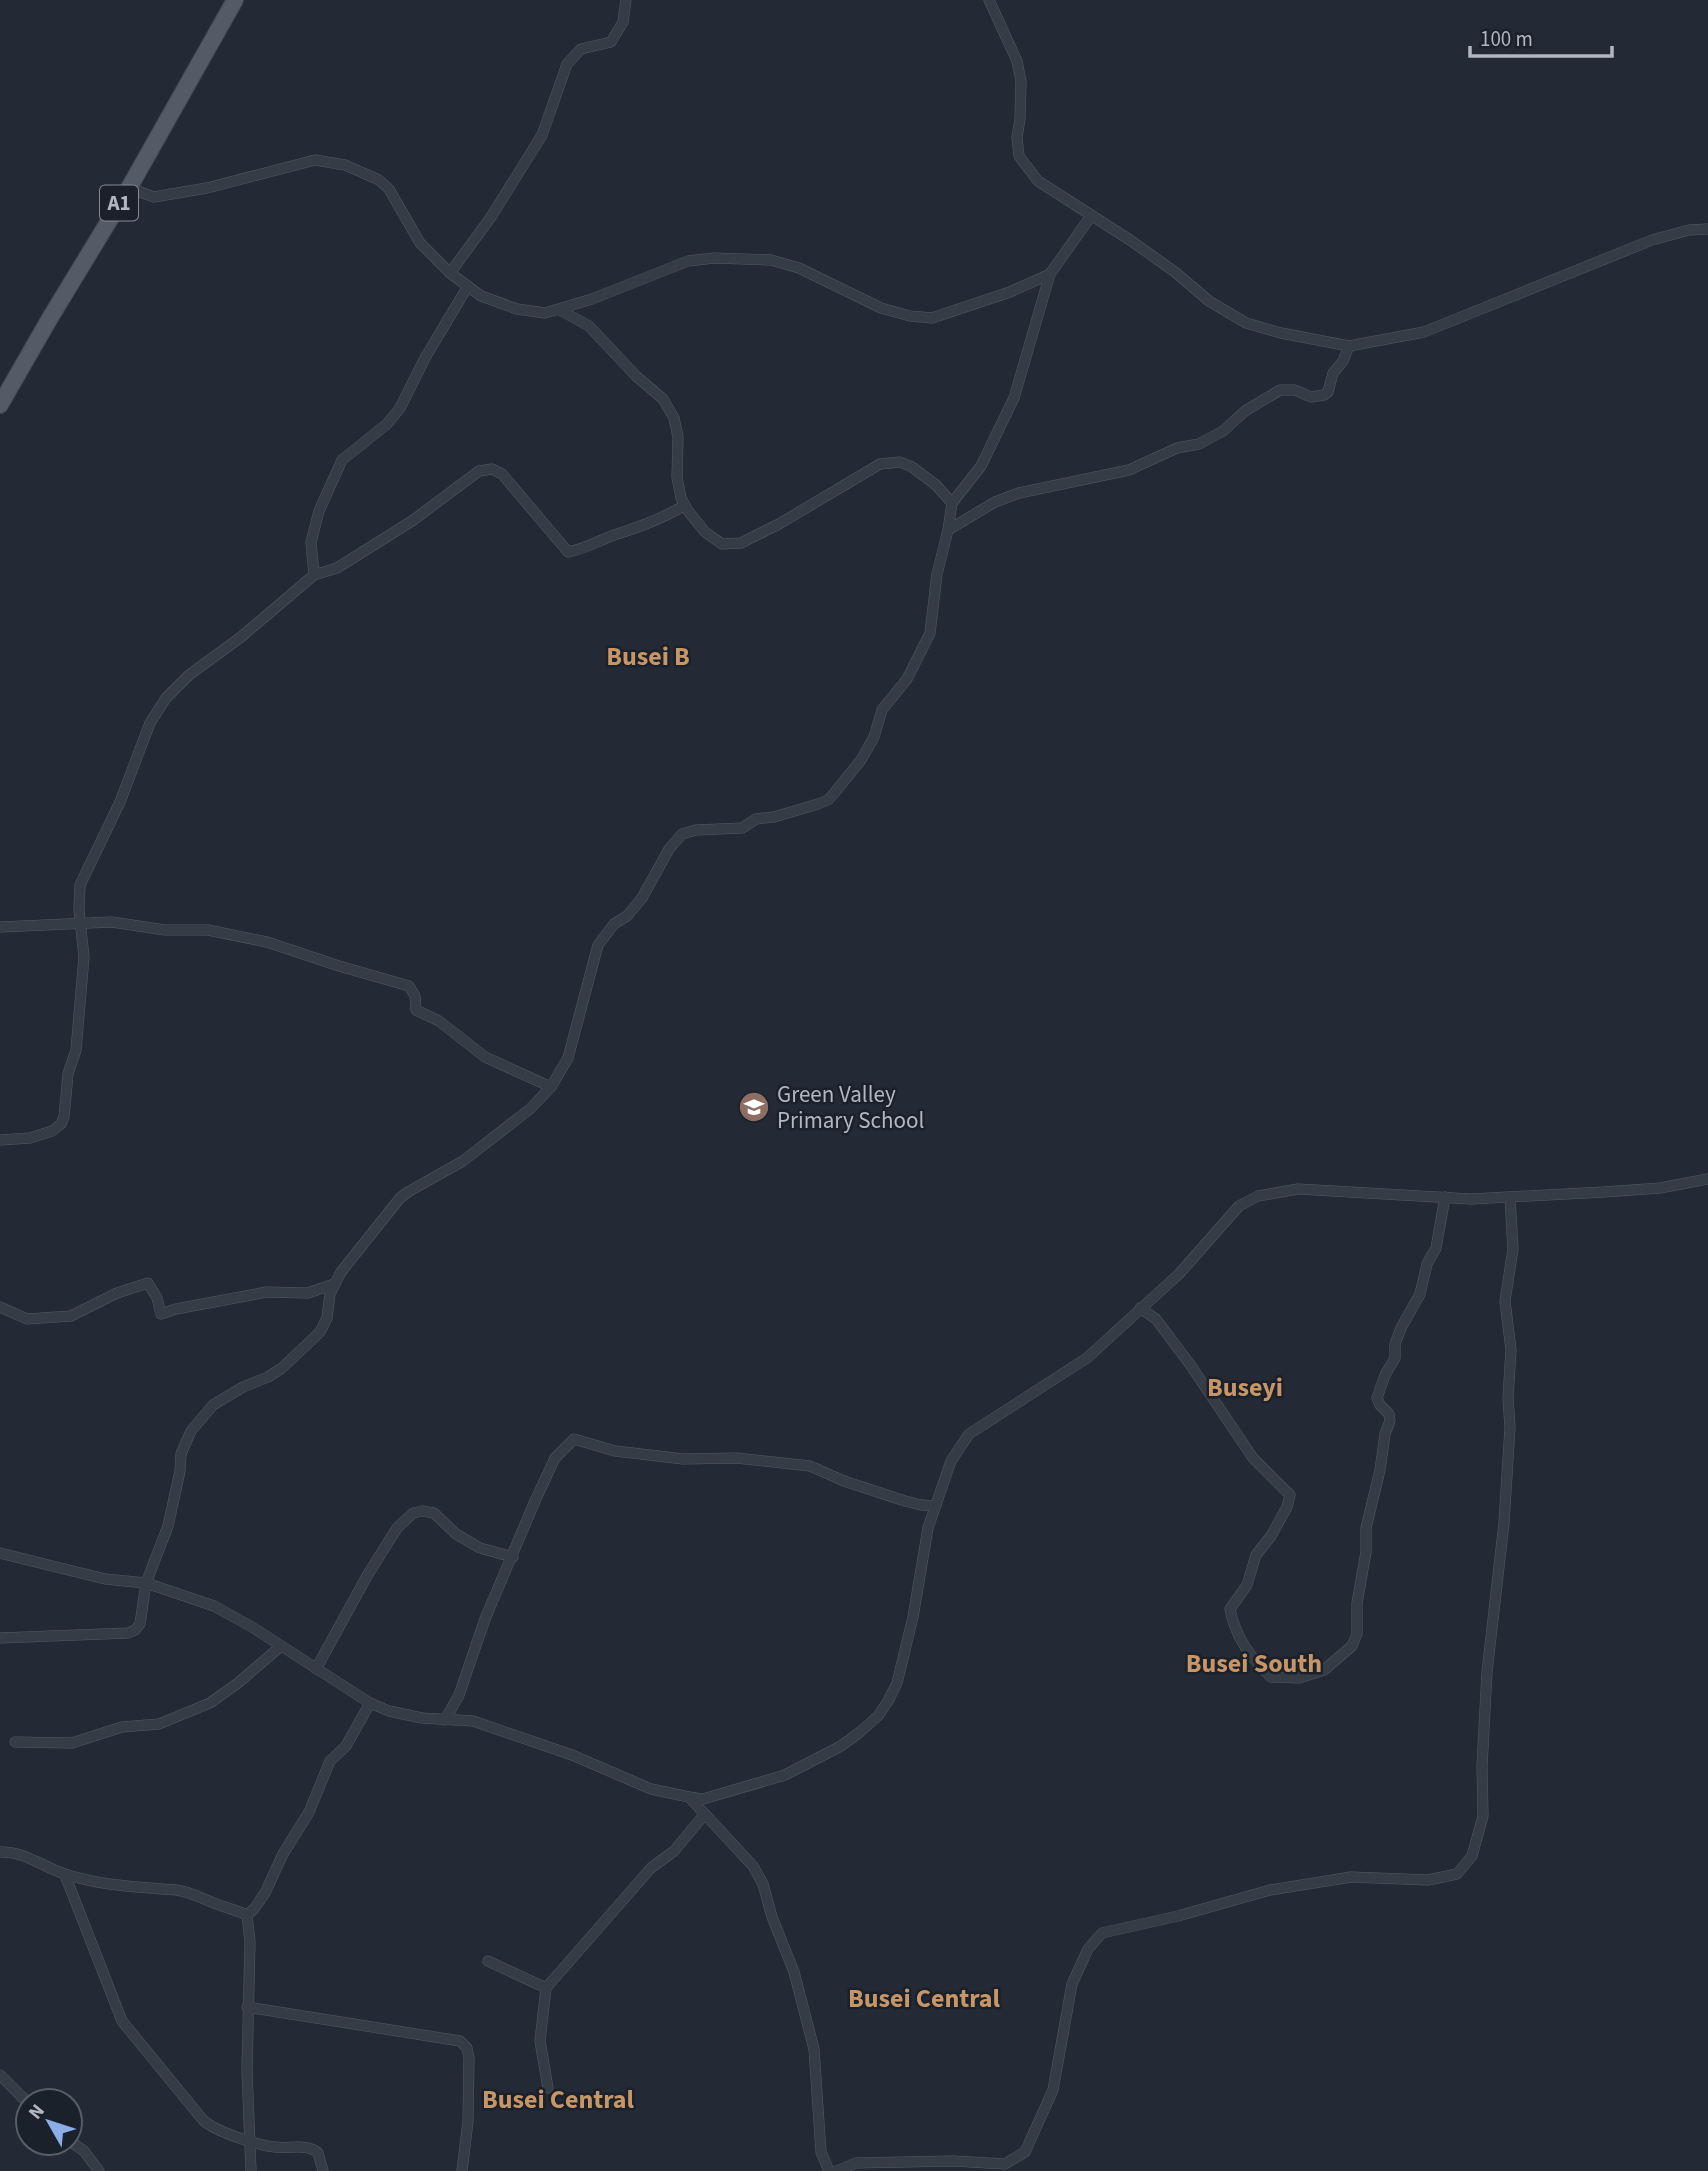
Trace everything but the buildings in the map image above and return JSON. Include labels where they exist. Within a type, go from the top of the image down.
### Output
[{"type":"main road","name":"A1","points":[[0,405],[235,0]]},
{"type":"street","points":[[450,273],[476,240],[542,135],[568,64],[581,49],[611,42],[623,22],[626,0]]},
{"type":"street","points":[[989,0],[1017,61],[1021,81],[1017,137],[1019,156],[1038,181],[1175,272],[1209,301],[1246,323],[1281,333],[1349,346],[1424,332],[1652,240],[1689,230],[1708,229]]},
{"type":"street","points":[[128,188],[154,197],[219,185],[315,160],[345,165],[379,180],[389,189],[420,243],[450,273],[481,296],[517,309],[545,313],[560,310],[688,261],[715,258],[771,260],[799,268],[881,308],[910,316],[932,318],[988,301],[1050,274]]},
{"type":"street","points":[[0,1638],[128,1633],[135,1630],[140,1624],[146,1583],[168,1526],[181,1454],[191,1431],[213,1405],[282,1368],[320,1332],[327,1318],[327,1305],[334,1284],[341,1272],[408,1192],[463,1161],[530,1109],[551,1087],[568,1058],[598,945],[614,924],[627,916],[642,898],[669,849],[682,834],[696,830],[742,828],[757,819],[774,817],[818,804],[835,792],[861,760],[874,737],[882,710],[907,679],[930,633],[937,574],[952,503],[981,466],[1014,398],[1050,274],[1091,216]]},
{"type":"street","points":[[314,575],[311,542],[319,512],[342,460],[387,424],[400,408],[425,358],[468,286]]},
{"type":"street","points":[[560,310],[589,326],[636,376],[663,400],[674,418],[678,437],[677,477],[685,505],[705,531],[722,544],[741,543],[779,524],[880,464],[900,462],[912,467],[936,485],[952,503]]},
{"type":"street","points":[[948,530],[995,502],[1019,493],[1129,470],[1177,448],[1199,444],[1223,431],[1245,411],[1280,390],[1295,390],[1311,397],[1324,395],[1328,392],[1333,373],[1343,361],[1349,346]]},
{"type":"street","points":[[0,1140],[30,1138],[52,1131],[61,1124],[64,1117],[68,1074],[76,1050],[84,957],[80,885],[120,802],[150,723],[166,698],[189,675],[241,637],[314,575],[337,568],[412,521],[479,471],[492,469],[502,474],[568,552],[583,550],[612,536],[643,527],[685,505]]},
{"type":"street","points":[[0,927],[112,922],[165,930],[208,930],[267,942],[349,970],[409,986],[415,996],[416,1010],[439,1021],[485,1057],[551,1087]]},
{"type":"street","points":[[0,1553],[106,1579],[146,1583],[214,1606],[370,1703],[422,1718],[473,1721],[572,1755],[652,1789],[703,1799],[785,1775],[841,1746],[878,1716],[897,1683],[913,1617],[928,1528],[951,1461],[969,1434],[1087,1358],[1179,1274],[1239,1206],[1258,1196],[1298,1189],[1510,1198],[1660,1188],[1708,1180]]},
{"type":"street","points":[[1140,1308],[1156,1319],[1253,1458],[1290,1494],[1287,1507],[1272,1536],[1256,1556],[1247,1585],[1230,1609],[1233,1625],[1244,1646],[1271,1677],[1298,1678],[1324,1670],[1352,1646],[1357,1633],[1357,1603],[1366,1552],[1366,1528],[1390,1421],[1389,1414],[1377,1398],[1395,1358],[1395,1344],[1401,1328],[1420,1294],[1424,1272],[1436,1248],[1445,1197]]},
{"type":"street","points":[[836,2171],[856,2163],[953,2161],[1005,2164],[1025,2152],[1053,2090],[1072,1984],[1088,1949],[1102,1933],[1283,1888],[1351,1877],[1428,1880],[1457,1874],[1472,1856],[1483,1816],[1482,1766],[1487,1672],[1504,1523],[1510,1426],[1508,1398],[1511,1350],[1505,1301],[1513,1249],[1510,1198]]},
{"type":"street","points":[[0,1307],[27,1319],[71,1316],[117,1293],[148,1283],[157,1298],[161,1314],[267,1292],[308,1293],[334,1284]]},
{"type":"street","points":[[445,1720],[459,1695],[485,1619],[535,1501],[555,1458],[574,1439],[615,1451],[683,1459],[736,1458],[810,1466],[895,1498],[936,1506]]},
{"type":"street","points":[[316,1669],[367,1576],[397,1528],[413,1513],[434,1513],[456,1534],[480,1548],[513,1557]]},
{"type":"street","points":[[15,1742],[72,1743],[122,1727],[159,1724],[210,1703],[281,1646]]},
{"type":"street","points":[[247,1915],[265,1893],[283,1854],[309,1812],[330,1761],[346,1746],[370,1703]]},
{"type":"street","points":[[689,1797],[753,1866],[763,1884],[775,1926],[794,1972],[817,2065],[821,2152],[829,2171]]},
{"type":"street","points":[[548,2088],[540,2041],[546,1987],[651,1868],[674,1851],[704,1815]]},
{"type":"street","points":[[0,1852],[27,1856],[65,1875],[96,1882],[189,1893],[247,1915]]},
{"type":"street","points":[[65,1875],[122,2021],[209,2127],[273,2147],[311,2147],[318,2152],[323,2171]]},
{"type":"street","points":[[247,1915],[250,1942],[247,2070],[251,2171]]},
{"type":"street","points":[[488,1961],[546,1987]]},
{"type":"street","points":[[247,2007],[460,2041],[467,2048],[469,2058],[468,2121],[462,2171]]},
{"type":"street","points":[[0,2076],[14,2090]]},
{"type":"street","points":[[84,2151],[99,2171]]},
{"type":"place","name":"Green Valley Primary School","points":[[754,1107]]},
{"type":"district","name":"Busei B","points":[[648,656]]},
{"type":"district","name":"Buseyi","points":[[1245,1387]]},
{"type":"district","name":"Busei South","points":[[1254,1663]]},
{"type":"district","name":"Busei Central","points":[[924,1998]]},
{"type":"district","name":"Busei Central","points":[[558,2099]]}]
